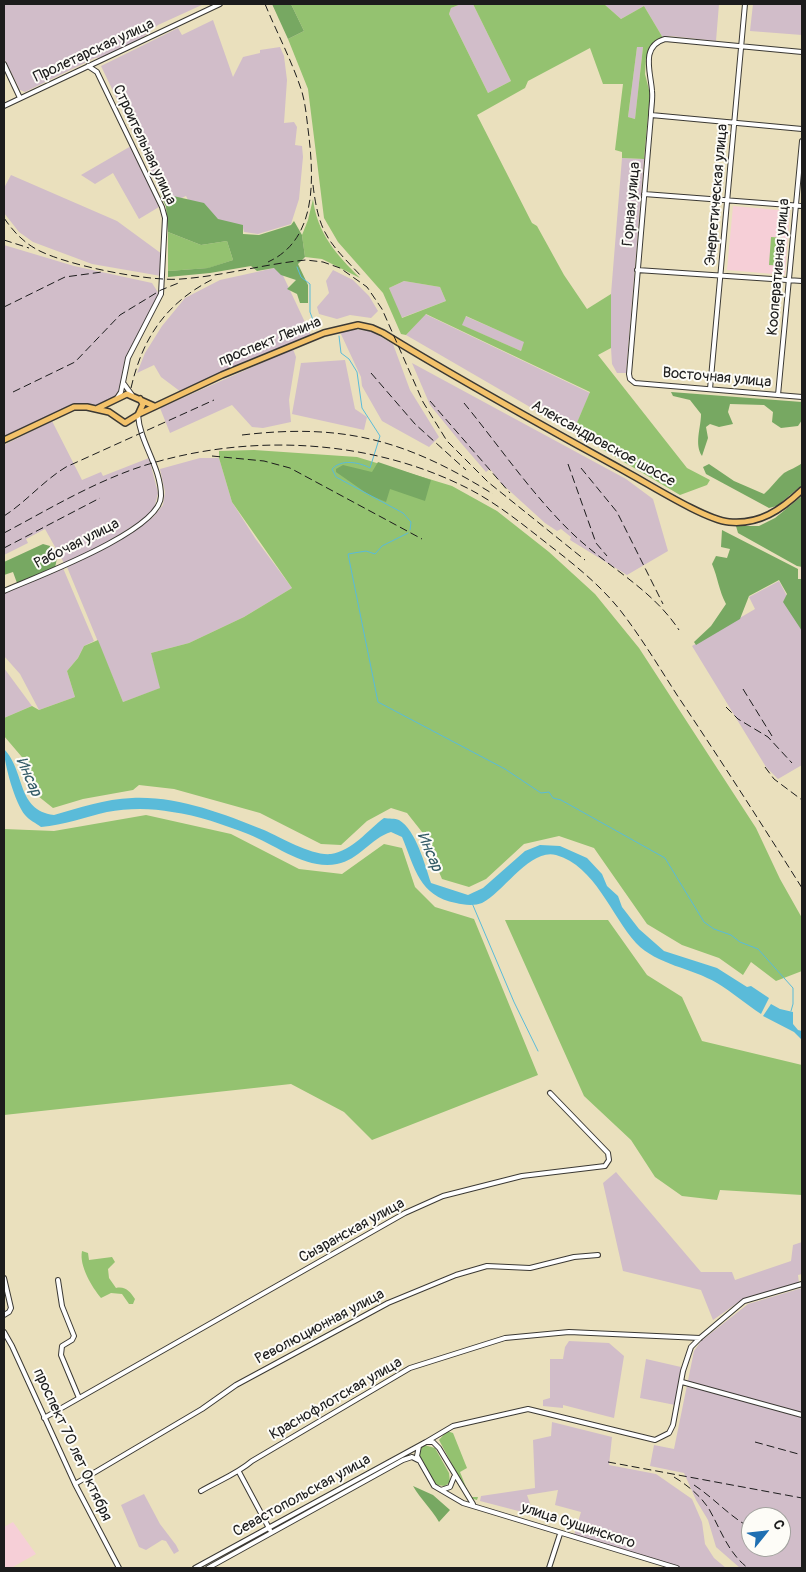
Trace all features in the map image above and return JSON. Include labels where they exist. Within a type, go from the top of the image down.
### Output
[{"type":"main road","name":"проспект Ленина","points":[[139,415],[222,375],[336,329],[364,326],[396,341]]},
{"type":"main road","name":"Александровское шоссе","points":[[396,341],[668,495],[720,520],[736,522],[762,518],[774,513],[802,490]]},
{"type":"main road","points":[[95,408],[106,406],[124,394],[132,395],[146,404],[155,406]]},
{"type":"main road","points":[[114,415],[112,408],[117,399]]},
{"type":"main road","points":[[4,440],[79,406],[95,408],[114,415],[122,422],[129,422],[139,415],[143,406],[140,399]]},
{"type":"street","name":"Пролетарская улица","points":[[4,106],[220,4]]},
{"type":"street","name":"Энергетическая улица","points":[[710,389],[745,4]]},
{"type":"street","name":"Горная улица","points":[[630,380],[637,270],[651,115],[652,90],[648,64],[649,54],[654,47],[666,39],[742,46]]},
{"type":"street","points":[[742,46],[802,52]]},
{"type":"street","points":[[4,64],[20,98]]},
{"type":"street","name":"Строительная улица","points":[[88,66],[96,72],[122,121],[162,207],[165,218],[162,294],[128,358],[124,381],[117,399]]},
{"type":"street","points":[[651,115],[802,129]]},
{"type":"street","name":"Кооперативная улица","points":[[778,395],[802,141]]},
{"type":"street","points":[[644,194],[802,206]]},
{"type":"street","points":[[637,270],[720,274],[802,281]]},
{"type":"street","name":"Восточная улица","points":[[630,380],[802,397]]},
{"type":"street","points":[[124,381],[125,388],[132,395]]},
{"type":"street","name":"Рабочая улица","points":[[4,590],[102,548],[142,522],[155,511],[161,497],[159,479],[152,455],[139,425],[139,415]]},
{"type":"street","points":[[129,422],[139,425]]},
{"type":"street","name":"Сызранская улица","points":[[44,1418],[420,1206],[450,1194],[522,1176],[605,1166],[609,1160],[608,1153],[550,1093]]},
{"type":"street","name":"Революционная улица","points":[[75,1484],[202,1409],[236,1386],[388,1303],[456,1275],[487,1266],[530,1268],[574,1257],[598,1255]]},
{"type":"street","points":[[4,1278],[11,1308],[10,1312],[4,1315]]},
{"type":"street","points":[[58,1280],[62,1306],[74,1336],[72,1340],[62,1346],[61,1355],[79,1398]]},
{"type":"street","points":[[473,1504],[437,1445],[440,1433],[453,1426],[528,1409],[655,1440],[668,1433],[673,1425],[691,1348],[700,1338],[744,1301],[802,1284]]},
{"type":"street","name":"проспект 70 лет Октября","points":[[4,1332],[75,1484],[119,1568]]},
{"type":"street","name":"Краснофлотская улица","points":[[201,1491],[232,1473],[239,1472],[252,1461],[410,1368],[505,1338],[569,1332],[700,1338]]},
{"type":"street","points":[[682,1382],[802,1415]]},
{"type":"street","name":"Севастопольская улица","points":[[195,1568],[440,1433]]},
{"type":"street","points":[[426,1442],[437,1445]]},
{"type":"street","points":[[421,1444],[417,1452],[419,1461],[436,1488],[444,1490],[450,1487],[454,1481],[453,1474]]},
{"type":"street","name":"Севастопольская улица","points":[[208,1568],[403,1460],[412,1457],[419,1461]]},
{"type":"street","points":[[239,1472],[271,1533]]},
{"type":"street","name":"улица Сущинского","points":[[436,1488],[463,1503],[473,1504],[560,1534],[677,1568]]},
{"type":"street","points":[[549,1568],[560,1534]]},
{"type":"street","points":[[206,1562],[208,1568]]},
{"type":"shaded area","points":[[4,4],[204,4],[158,25],[137,42],[105,57],[95,58],[25,92],[20,90],[4,58]]},
{"type":"shaded area","points":[[461,4],[473,4],[511,81],[488,93],[449,14],[451,8]]},
{"type":"shaded area","points":[[604,4],[719,4],[716,41],[670,36],[663,38],[644,6],[621,19]]},
{"type":"shaded area","points":[[753,4],[802,4],[802,35],[750,31]]},
{"type":"shaded area","points":[[213,20],[233,77],[243,57],[260,53],[260,50],[280,47],[284,56],[287,80],[284,123],[294,122],[297,127],[295,145],[302,146],[303,157],[299,199],[291,224],[258,234],[244,232],[243,228],[195,214],[186,196],[173,202],[168,191],[161,191],[101,66],[178,28],[182,35]]},
{"type":"shaded area","points":[[637,47],[643,47],[635,119],[628,117]]},
{"type":"shaded area","points":[[131,146],[159,207],[139,219],[113,173],[95,184],[81,175]]},
{"type":"shaded area","points":[[622,158],[644,159],[626,373],[617,373],[612,364],[611,294]]},
{"type":"shaded area","points":[[11,175],[117,221],[162,254],[161,276],[92,264],[33,242],[19,232],[4,213],[4,188]]},
{"type":"shaded area","points":[[733,206],[790,211],[785,275],[727,270]]},
{"type":"shaded area","points":[[4,245],[74,266],[152,283],[159,294],[157,303],[125,359],[119,391],[113,399],[97,405],[71,405],[4,437]]},
{"type":"shaded area","points":[[279,267],[311,335],[246,361],[181,392],[161,377],[154,365],[137,373],[145,353],[162,326],[185,298],[220,280]]},
{"type":"shaded area","points":[[333,270],[353,280],[369,296],[378,311],[371,318],[350,315],[337,319],[319,314],[317,307],[329,293],[326,281]]},
{"type":"shaded area","points":[[404,281],[440,287],[446,301],[401,318],[389,288]]},
{"type":"shaded area","points":[[425,314],[590,393],[573,432],[406,335]]},
{"type":"shaded area","points":[[465,316],[525,342],[521,351],[461,325]]},
{"type":"shaded area","points":[[349,329],[371,331],[393,344],[410,390],[439,437],[429,447],[382,421],[362,386],[361,377],[340,332]]},
{"type":"shaded area","points":[[293,349],[296,357],[289,400],[291,422],[263,428],[252,427],[232,405],[170,433],[160,408]]},
{"type":"shaded area","points":[[345,360],[355,409],[367,417],[364,430],[292,414],[301,363]]},
{"type":"shaded area","points":[[412,363],[626,479],[653,499],[668,551],[627,575],[570,540],[571,537],[561,529],[557,531],[545,523],[501,483],[490,469],[486,472],[461,443],[430,405]]},
{"type":"shaded area","points":[[52,421],[82,480],[101,472],[103,476],[149,458],[158,493],[154,509],[141,521],[101,546],[64,563],[45,529],[26,539],[28,543],[4,555],[4,445]]},
{"type":"shaded area","points":[[200,458],[219,458],[232,502],[255,538],[292,588],[244,617],[189,643],[151,653],[161,688],[123,702],[67,567],[115,543],[153,517],[163,505],[165,492],[160,469]]},
{"type":"shaded area","points":[[63,568],[94,641],[84,646],[78,658],[67,671],[75,697],[39,710],[20,674],[4,656],[4,593]]},
{"type":"shaded area","points":[[779,581],[802,624],[802,765],[778,779],[766,767],[692,646],[755,609],[749,597]]},
{"type":"shaded area","points":[[4,668],[32,706],[4,718]]},
{"type":"shaded area","points":[[616,1172],[701,1272],[732,1272],[735,1280],[791,1261],[793,1245],[802,1242],[802,1274],[798,1275],[799,1283],[743,1299],[713,1320],[701,1290],[623,1271],[603,1183]]},
{"type":"shaded area","points":[[802,1288],[802,1568],[740,1568],[716,1547],[708,1520],[696,1500],[684,1473],[650,1466],[654,1445],[674,1449],[694,1351],[701,1341],[748,1304]]},
{"type":"shaded area","points":[[569,1341],[609,1343],[624,1356],[614,1418],[563,1405],[563,1408],[543,1406],[543,1400],[550,1398],[550,1359],[563,1359],[565,1347]]},
{"type":"shaded area","points":[[646,1359],[681,1367],[675,1405],[640,1398]]},
{"type":"shaded area","points":[[552,1422],[612,1437],[609,1465],[656,1474],[692,1499],[702,1522],[705,1544],[714,1558],[726,1568],[679,1567],[574,1535],[581,1512],[555,1505],[558,1490],[527,1495],[532,1509],[530,1514],[480,1501],[481,1496],[535,1488],[533,1440],[551,1436]]},
{"type":"shaded area","points":[[144,1494],[160,1524],[179,1551],[174,1554],[166,1541],[162,1540],[146,1550],[139,1547],[121,1505]]},
{"type":"shaded area","points":[[13,1522],[36,1554],[11,1568],[4,1568],[4,1527]]},
{"type":"green space","points":[[272,4],[291,4],[304,31],[288,39]]},
{"type":"green space","points":[[291,4],[461,4],[451,8],[449,14],[488,93],[511,81],[473,4],[604,4],[621,19],[644,6],[663,38],[655,43],[646,57],[645,74],[650,94],[644,159],[622,158],[622,152],[615,150],[623,84],[603,84],[590,48],[528,81],[525,88],[477,115],[532,223],[537,226],[564,275],[587,309],[611,294],[611,348],[598,355],[687,468],[710,480],[707,485],[680,495],[573,432],[590,392],[426,314],[406,335],[401,334],[383,293],[338,242],[324,218],[308,89],[288,39],[304,31]],"holes":[[[637,47],[643,47],[635,119],[628,117]],[[404,281],[440,287],[446,301],[402,318],[389,288]],[[466,316],[524,342],[521,351],[462,325]]]},
{"type":"green space","points":[[160,193],[204,203],[218,219],[243,225],[243,234],[259,235],[291,225],[294,221],[302,235],[305,257],[298,264],[308,285],[308,303],[300,303],[297,294],[287,289],[296,280],[281,275],[274,268],[257,271],[251,266],[210,273],[168,277],[168,271],[208,268],[233,260],[227,241],[201,245],[168,232],[166,207]]},
{"type":"green space","points":[[313,199],[323,233],[343,260],[360,278],[322,259],[305,257],[302,235]]},
{"type":"green space","points":[[168,232],[201,245],[227,241],[233,260],[209,268],[168,271]]},
{"type":"green space","points":[[771,237],[785,238],[783,266],[769,265]]},
{"type":"green space","points":[[671,392],[802,402],[802,420],[798,426],[781,428],[772,422],[773,412],[764,405],[730,404],[728,412],[733,424],[719,427],[710,424],[706,427],[708,438],[702,456],[698,446],[701,414],[690,400],[673,396]]},
{"type":"green space","points":[[254,450],[357,457],[452,486],[497,511],[549,552],[595,594],[639,648],[756,828],[780,879],[802,918],[802,971],[776,981],[751,962],[743,975],[719,958],[682,945],[647,924],[594,848],[559,836],[524,844],[486,879],[469,887],[442,879],[422,832],[407,813],[391,808],[367,821],[341,845],[321,844],[260,813],[174,789],[139,785],[133,790],[83,799],[53,808],[38,796],[27,763],[4,736],[4,718],[32,706],[39,710],[75,697],[67,671],[78,658],[84,646],[98,640],[123,702],[160,688],[151,653],[189,643],[244,617],[292,588],[232,502],[219,458],[219,451]]},
{"type":"green space","points":[[378,462],[431,480],[425,501],[390,489],[386,502],[369,495],[336,472],[336,469],[343,465],[372,472]]},
{"type":"green space","points":[[802,463],[802,485],[777,506],[769,508],[706,474],[703,467],[709,464],[734,481],[764,494],[784,473]]},
{"type":"green space","points":[[802,496],[802,567],[738,533],[736,526],[759,526],[775,518]]},
{"type":"green space","points":[[722,530],[798,569],[798,579],[802,579],[802,631],[783,602],[787,594],[779,580],[749,596],[740,619],[696,645],[694,642],[711,626],[726,604],[712,564],[716,556],[727,558],[730,549],[721,547]]},
{"type":"green space","points":[[43,544],[50,546],[57,558],[55,568],[17,583],[13,572],[4,575],[4,562]]},
{"type":"green space","points":[[146,815],[231,834],[299,869],[342,874],[384,844],[402,848],[415,887],[435,907],[474,919],[538,1075],[372,1140],[344,1112],[291,1084],[4,1115],[4,829],[54,831]]},
{"type":"green space","points":[[505,920],[608,920],[647,975],[682,997],[702,1041],[802,1065],[802,1195],[720,1190],[717,1200],[682,1196],[655,1177],[631,1140],[584,1096]]},
{"type":"green space","points":[[82,1251],[88,1253],[89,1260],[112,1257],[115,1262],[108,1269],[109,1278],[116,1288],[122,1288],[129,1292],[135,1299],[133,1304],[129,1304],[122,1294],[111,1293],[101,1298],[84,1270]]},
{"type":"green space","points":[[447,1431],[453,1433],[467,1468],[460,1472],[470,1497],[478,1497],[477,1500],[470,1498],[439,1440]]},
{"type":"green space","points":[[424,1445],[435,1448],[449,1473],[450,1482],[445,1486],[436,1485],[420,1457],[419,1450]]},
{"type":"green space","points":[[413,1486],[433,1495],[450,1510],[439,1522],[419,1496]]},
{"type":"water","points":[[4,749],[11,758],[27,798],[33,806],[42,812],[54,815],[112,800],[149,798],[166,800],[215,812],[264,830],[306,849],[323,854],[331,854],[346,849],[384,818],[397,819],[405,825],[415,840],[431,883],[468,895],[483,888],[525,851],[540,845],[560,846],[587,858],[602,874],[607,886],[618,896],[622,907],[639,929],[664,951],[717,968],[769,998],[761,1014],[717,983],[664,961],[644,950],[627,932],[592,880],[570,861],[556,855],[546,855],[537,858],[517,872],[499,890],[482,903],[469,905],[444,899],[426,887],[415,870],[402,837],[391,832],[377,839],[345,862],[325,865],[303,860],[248,834],[220,824],[191,815],[164,811],[140,809],[115,811],[41,827],[27,817],[21,809],[8,773]]},
{"type":"water","points":[[771,1004],[780,1009],[793,1012],[793,1024],[798,1030],[802,1031],[802,1040],[794,1032],[763,1016]]},
{"type":"waterway","points":[[297,267],[301,277],[310,284],[310,312],[316,328]]},
{"type":"waterway","points":[[339,336],[341,353],[349,359],[357,372],[362,408],[380,436],[370,468],[350,462],[340,464],[332,469],[336,477],[403,513],[411,522],[410,530]]},
{"type":"waterway","points":[[408,533],[382,546],[375,554],[366,551],[348,554],[378,702],[505,769],[541,793],[549,792],[553,798],[561,800],[665,858],[704,922],[714,929],[731,935],[740,942],[758,949],[793,988],[791,1011]]},
{"type":"waterway","points":[[472,903],[514,1002],[538,1051]]},
{"type":"railway","points":[[265,4],[302,92],[311,154],[311,191],[303,225],[295,240],[284,252],[268,262]]},
{"type":"railway","points":[[313,185],[315,202],[327,237],[362,277]]},
{"type":"railway","points":[[4,218],[22,239],[49,255],[107,271],[149,278],[181,279],[306,260],[323,262],[340,268],[367,287],[382,309],[423,402],[447,441],[488,482],[585,560]]},
{"type":"railway","points":[[4,240],[29,248]]},
{"type":"railway","points":[[4,307],[65,277],[102,272]]},
{"type":"railway","points":[[131,388],[142,352],[160,322],[183,298],[215,278]]},
{"type":"railway","points":[[13,392],[75,362],[120,315],[161,290],[181,282]]},
{"type":"railway","points":[[371,373],[415,424],[466,470]]},
{"type":"railway","points":[[4,516],[66,467],[214,400]]},
{"type":"railway","points":[[430,401],[510,493]]},
{"type":"railway","points":[[464,403],[531,488],[559,520],[587,547],[656,602],[679,630]]},
{"type":"railway","points":[[242,435],[312,432],[343,434],[373,440],[402,448],[431,460],[493,494]]},
{"type":"railway","points":[[4,533],[78,493],[136,468],[194,453],[232,447],[271,445],[311,446],[350,451],[388,458],[425,470],[461,485],[496,505],[528,528],[578,568],[612,601],[650,652],[802,888]]},
{"type":"railway","points":[[212,456],[264,461],[290,468],[422,539]]},
{"type":"railway","points":[[568,464],[596,543],[607,556]]},
{"type":"railway","points":[[581,468],[617,512],[663,604]]},
{"type":"railway","points":[[4,548],[100,498]]},
{"type":"railway","points":[[743,689],[772,736]]},
{"type":"railway","points":[[726,707],[738,719],[768,737],[792,763]]},
{"type":"railway","points":[[765,767],[774,779],[802,800]]},
{"type":"railway","points":[[755,1442],[802,1455]]},
{"type":"railway","points":[[608,1462],[802,1498]]},
{"type":"railway","points":[[674,1477],[702,1499],[730,1548],[748,1568]]},
{"type":"railway","points":[[694,1485],[741,1521]]},
{"type":"water label","name":"Инсар","points":[[28,777]]},
{"type":"water label","name":"Инсар","points":[[429,852]]}]
